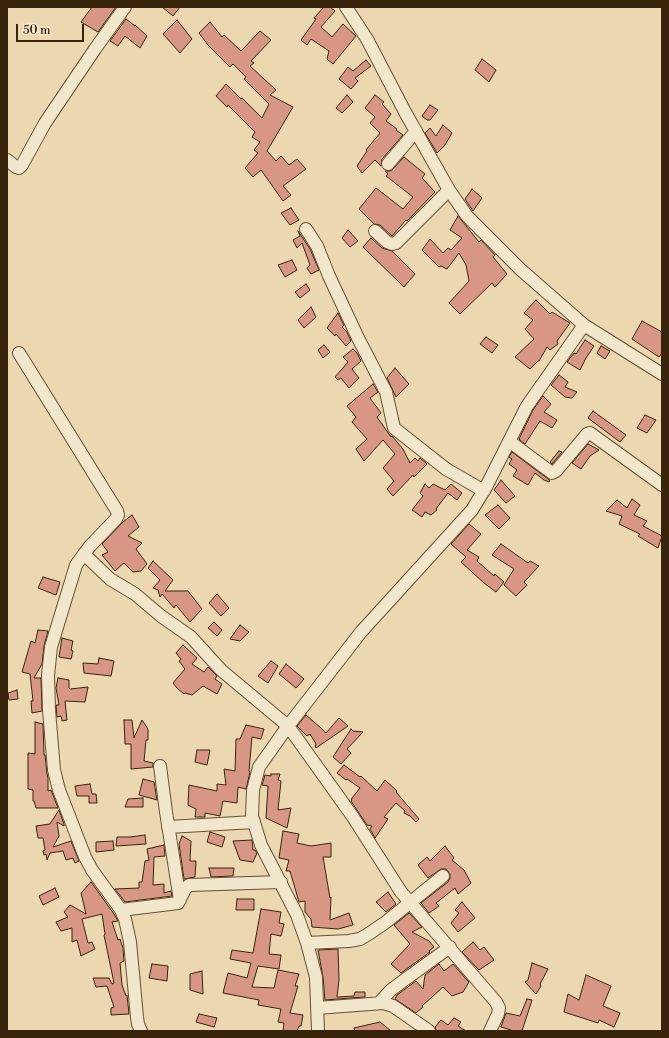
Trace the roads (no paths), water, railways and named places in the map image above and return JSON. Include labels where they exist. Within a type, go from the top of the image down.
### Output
[{"type":"street","points":[[7,160],[19,168],[22,165],[45,123],[125,7]]},
{"type":"street","points":[[346,7],[367,39],[449,190],[474,222],[520,269],[584,325],[662,374]]},
{"type":"street","points":[[388,164],[416,131]]},
{"type":"street","points":[[375,231],[387,242],[392,244],[396,243],[449,190]]},
{"type":"street","points":[[306,229],[317,246],[329,276],[358,338],[386,392],[394,428],[446,469],[484,491]]},
{"type":"street","points":[[318,1031],[316,977],[307,943],[297,915],[261,845],[252,816],[253,790],[259,767],[288,726],[361,632],[465,519],[484,491],[530,400],[584,325]]},
{"type":"street","points":[[19,354],[117,511],[118,515],[90,546],[76,565],[51,647],[48,675],[49,710],[54,770],[58,790],[85,857],[92,870],[121,910],[125,919],[130,942],[137,1017],[141,1031]]},
{"type":"street","points":[[509,441],[552,473],[556,471],[587,434],[590,433],[662,485]]},
{"type":"street","points":[[84,554],[110,579],[135,594],[161,616],[188,635],[221,670],[288,726],[353,817],[402,892],[496,1002],[499,1008],[498,1014],[490,1031]]},
{"type":"street","points":[[160,766],[180,900]]},
{"type":"street","points":[[168,827],[254,822]]},
{"type":"street","points":[[307,943],[360,939],[370,934],[443,876]]},
{"type":"street","points":[[121,910],[178,903],[188,885],[281,882]]},
{"type":"street","points":[[379,1003],[391,990],[450,947]]},
{"type":"street","points":[[318,1008],[379,1003],[393,1006],[429,1031]]}]
